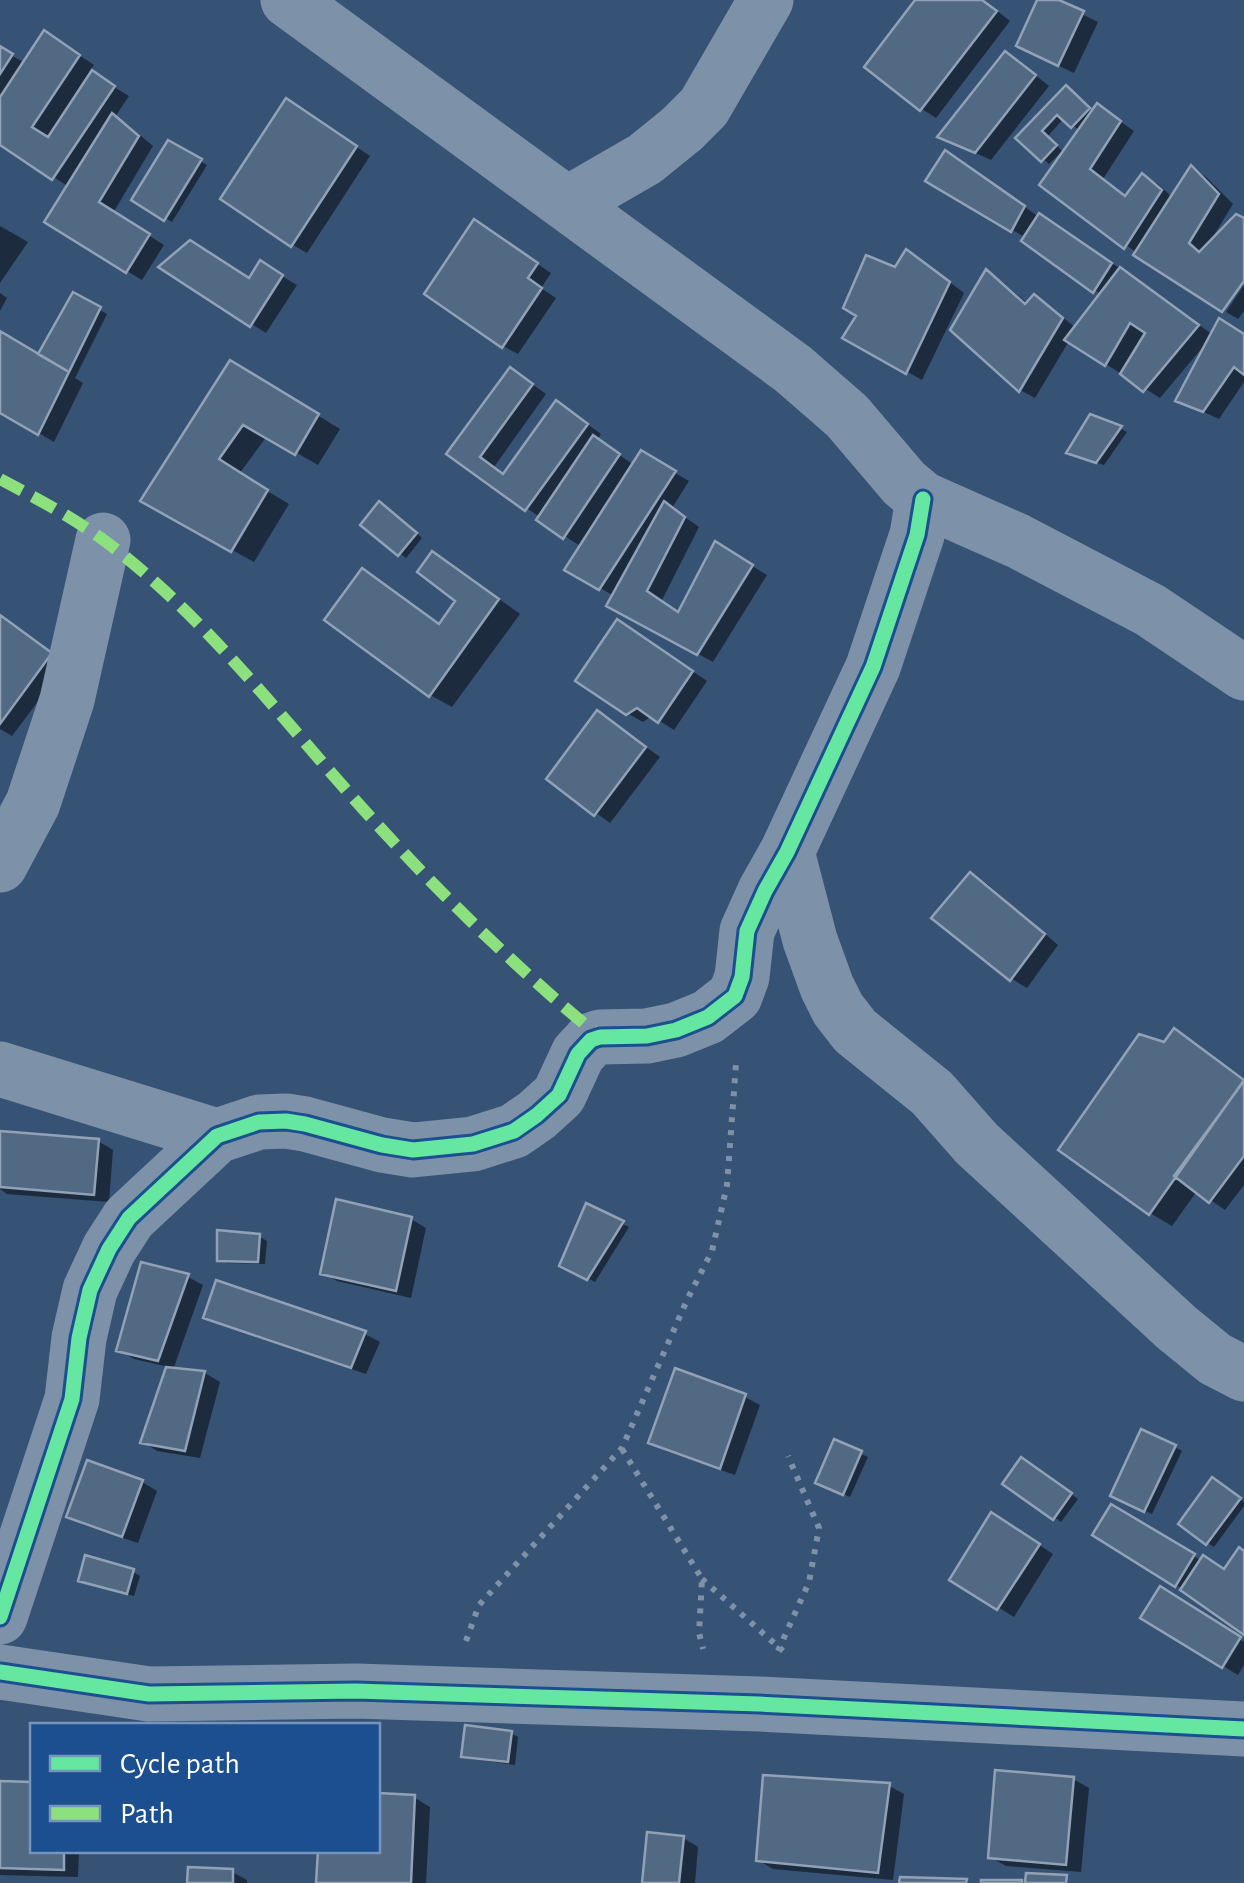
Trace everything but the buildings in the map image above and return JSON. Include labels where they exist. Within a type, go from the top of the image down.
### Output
[{"type":"street","points":[[288,0],[793,369],[847,416],[904,483],[923,499],[1018,541],[1150,610],[1244,673]]},
{"type":"street","points":[[568,204],[645,159],[704,107],[766,0]]},
{"type":"street","points":[[0,1618],[72,1400],[79,1338],[90,1290],[129,1218],[217,1136],[259,1122],[286,1121],[382,1146],[413,1150],[473,1144],[514,1131],[537,1115],[558,1095],[578,1054],[591,1040],[676,1030],[708,1017],[736,996],[747,930],[788,852],[872,667],[917,534],[923,499]]},
{"type":"street","points":[[0,864],[33,803],[67,700],[103,540]]},
{"type":"street","points":[[788,852],[810,940],[827,987],[855,1031],[932,1094],[977,1144],[1177,1328],[1215,1359],[1244,1374]]},
{"type":"street","points":[[0,1069],[217,1136]]},
{"type":"street","points":[[0,1672],[149,1694],[356,1691],[739,1703],[1244,1729]]},
{"type":"path","points":[[447,1694],[479,1605],[622,1448],[712,1251],[727,1186],[740,1026],[736,996]]},
{"type":"path","points":[[622,1448],[702,1579],[699,1633],[739,1703],[778,1648],[809,1582],[819,1528],[788,1456]]},
{"type":"marked path","points":[[0,479],[105,541],[176,602],[420,870],[508,956],[600,1037]]},
{"type":"cycle path","points":[[0,1617],[72,1399],[79,1338],[90,1290],[129,1218],[217,1136],[259,1122],[286,1121],[413,1150],[473,1144],[514,1131],[537,1115],[559,1095],[578,1054],[591,1040],[676,1030],[708,1017],[735,996],[742,977],[747,931],[873,667],[917,535],[923,499]]},
{"type":"cycle path","points":[[0,1672],[149,1694],[356,1691],[759,1704],[1244,1729]]}]
